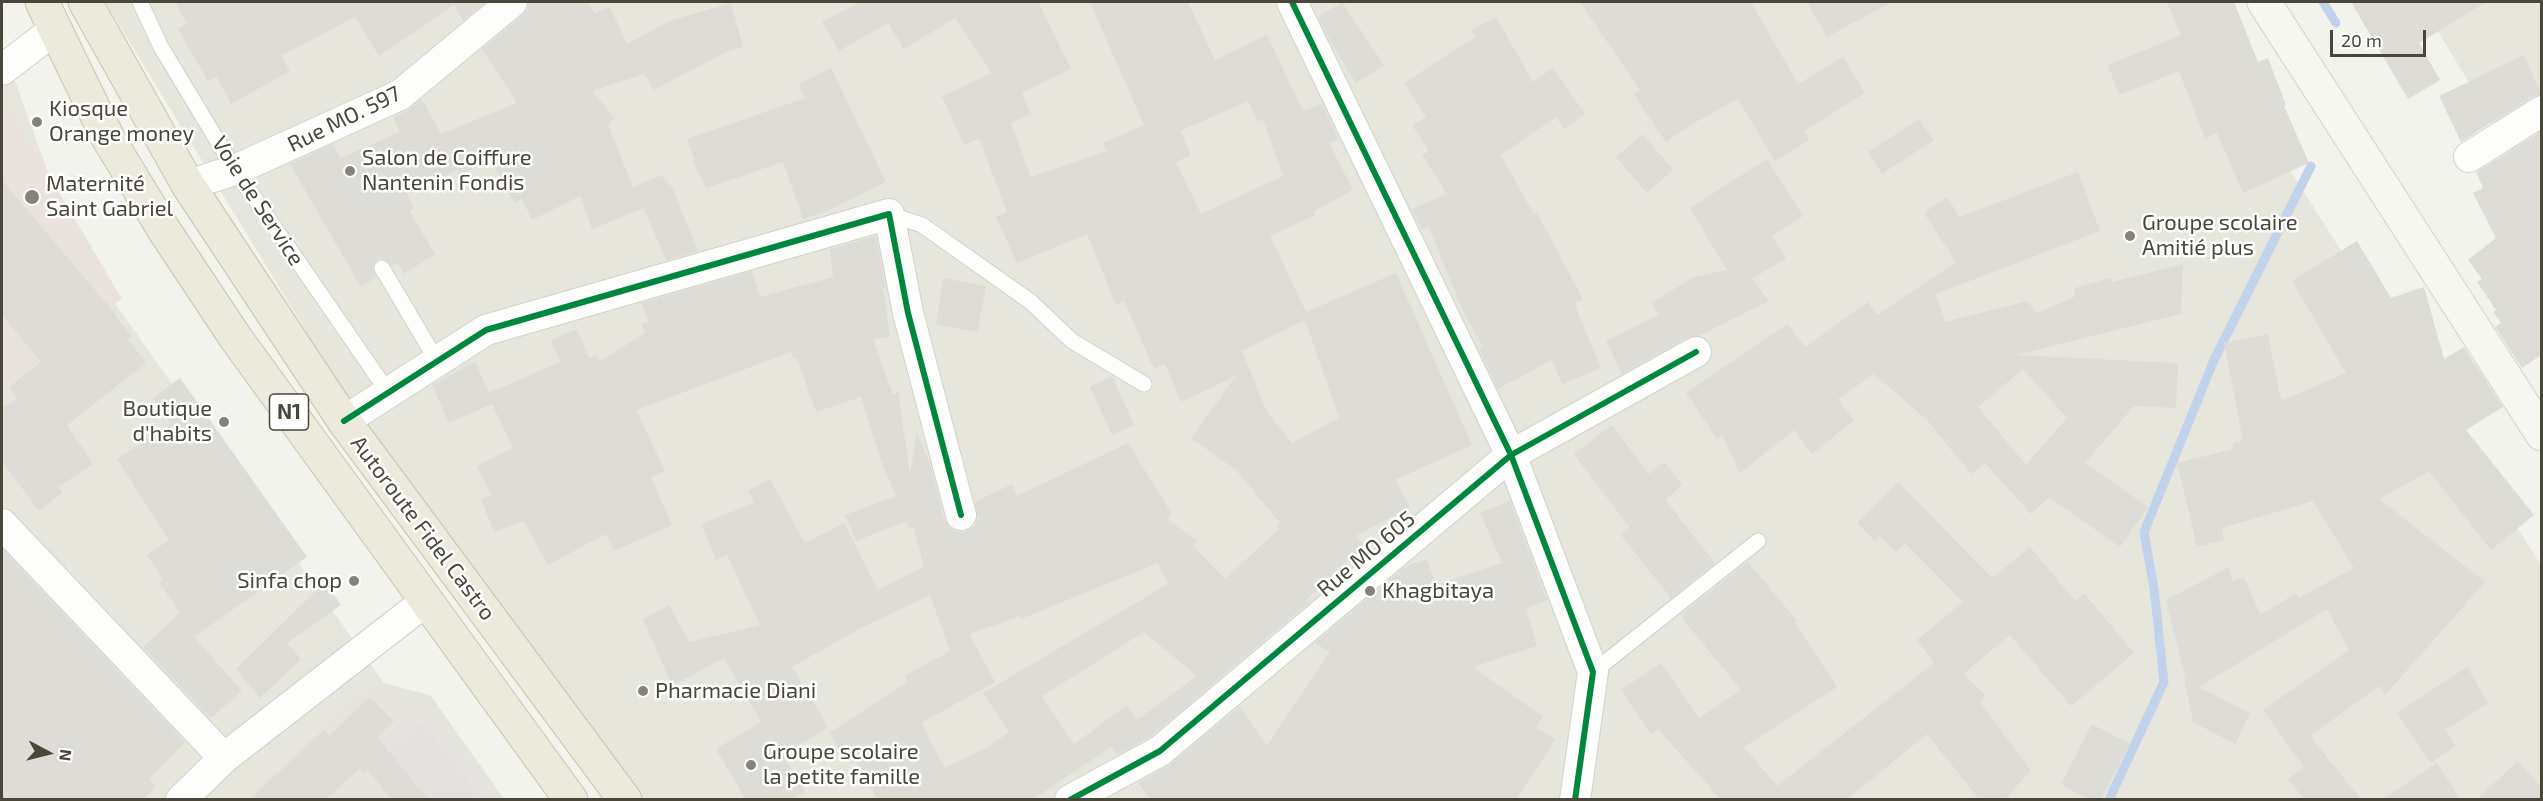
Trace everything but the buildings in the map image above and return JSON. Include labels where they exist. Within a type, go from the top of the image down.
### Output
[{"type":"highway","name":"Autoroute Fidel Castro","points":[[85,2],[188,185],[344,421],[625,800]]},
{"type":"highway","name":"Autoroute Fidel Castro","points":[[48,16],[108,138],[164,230],[235,337],[571,800]]},
{"type":"street","name":"Rue MO. 597","points":[[188,185],[235,170],[400,95],[512,2]]},
{"type":"street","points":[[1292,2],[1512,455],[1593,672],[1575,799]]},
{"type":"street","points":[[2264,2],[2541,434]]},
{"type":"street","points":[[2,70],[48,16]]},
{"type":"street","points":[[2469,157],[2541,111]]},
{"type":"street","points":[[344,421],[486,330],[889,214],[911,325],[961,515]]},
{"type":"street","name":"Rue MO 605","points":[[1070,800],[1160,751],[1512,455],[1696,352]]},
{"type":"street","points":[[2,524],[224,758]]},
{"type":"street","points":[[181,800],[224,758],[426,602]]},
{"type":"lane","name":"Voie de Service","points":[[140,2],[161,46],[235,170],[388,392]]},
{"type":"lane","points":[[889,214],[922,225],[1031,302],[1072,341],[1144,384]]},
{"type":"lane","points":[[382,268],[437,361]]},
{"type":"lane","points":[[1593,672],[1758,541]]},
{"type":"shaded area","points":[[105,2],[2183,2],[2541,565],[2541,799],[636,799],[432,537]]},
{"type":"shaded area","points":[[2420,2],[2541,2],[2541,201]]},
{"type":"shaded area","points":[[2,45],[75,247],[466,799],[2,799]]},
{"type":"shaded area","name":"Maternité Saint Gabriel","points":[[2,96],[122,299],[2,390]]},
{"type":"shaded area","points":[[375,681],[430,695],[504,799],[247,800]]},
{"type":"shaded area","points":[[422,723],[483,799],[419,799],[426,794],[390,751]]},
{"type":"waterway","points":[[2323,2],[2336,23]]},
{"type":"waterway","points":[[2109,800],[2164,682],[2154,588],[2144,532],[2214,360],[2311,166]]},
{"type":"cycle path","points":[[1292,2],[1511,455],[1593,672],[1575,800]]},
{"type":"cycle path","points":[[344,421],[486,330],[889,214],[908,313],[961,515]]},
{"type":"cycle path","points":[[1070,800],[1160,751],[1511,455],[1696,352]]},
{"type":"place","name":"Kiosque Orange money","points":[[37,122]]},
{"type":"place","name":"Salon de Coiffure Nantenin Fondis","points":[[350,171]]},
{"type":"place","name":"Maternité Saint Gabriel","points":[[32,197]]},
{"type":"place","name":"Groupe scolaire Amitié plus","points":[[2130,236]]},
{"type":"place","name":"Boutique d'habits","points":[[224,422]]},
{"type":"place","name":"Sinfa chop","points":[[354,581]]},
{"type":"place","name":"Khagbitaya","points":[[1370,591]]},
{"type":"place","name":"Pharmacie Diani","points":[[643,691]]},
{"type":"place","name":"Groupe scolaire la petite famille","points":[[751,765]]}]
